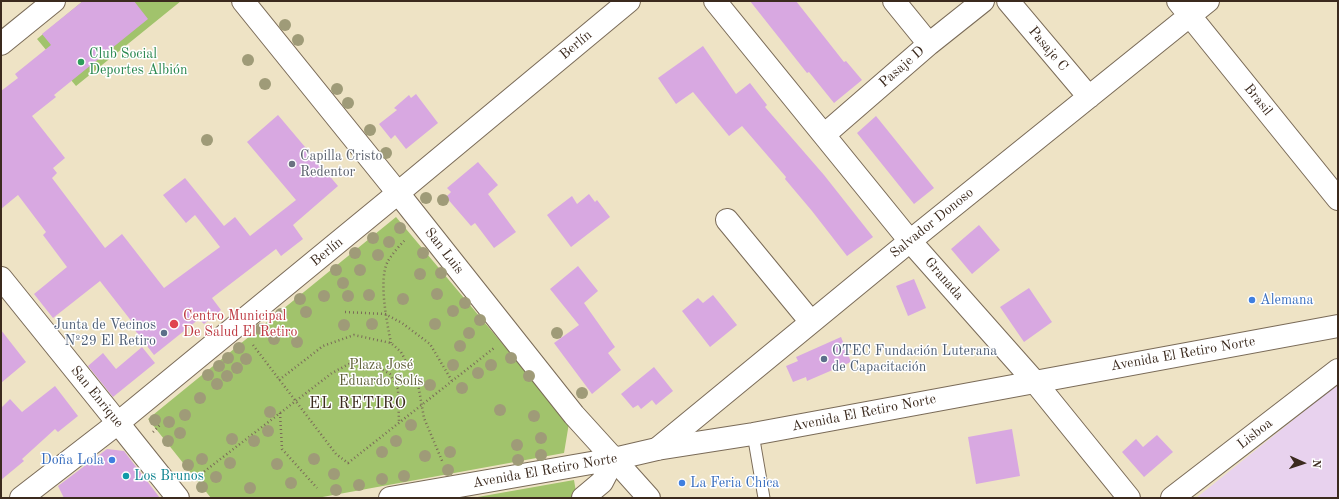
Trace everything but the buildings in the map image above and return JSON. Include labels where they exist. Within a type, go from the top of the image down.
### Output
[{"type":"street","points":[[1,44],[54,1]]},
{"type":"street","name":"San Luis","points":[[243,1],[422,223],[574,416],[648,498]]},
{"type":"street","name":"Berlín","points":[[21,498],[118,423],[629,1]]},
{"type":"street","name":"Granada","points":[[715,1],[910,240],[1035,382],[1129,498]]},
{"type":"street","points":[[894,1],[929,44]]},
{"type":"street","name":"Pasaje D","points":[[824,135],[929,44],[983,1]]},
{"type":"street","name":"Pasaje C","points":[[1008,1],[1089,97]]},
{"type":"street","name":"Salvador Donoso","points":[[658,448],[910,240],[1089,97],[1184,8],[1208,1]]},
{"type":"street","name":"Brasil","points":[[1184,8],[1338,199]]},
{"type":"street","points":[[727,220],[811,322]]},
{"type":"street","name":"San Enrique","points":[[1,278],[178,498]]},
{"type":"street","name":"Avenida El Retiro Norte","points":[[390,498],[614,459],[658,448],[753,434],[1338,326]]},
{"type":"street","name":"Lisboa","points":[[1172,498],[1338,370]]},
{"type":"street","points":[[583,498],[602,482],[614,459]]},
{"type":"lane","points":[[753,434],[764,498]]},
{"type":"path","points":[[391,343],[385,314],[384,284],[388,262],[404,241],[422,223]]},
{"type":"path","points":[[345,312],[385,314],[402,323],[430,344],[452,381]]},
{"type":"path","points":[[279,380],[323,346],[354,335],[391,343],[401,352],[418,384],[423,404],[424,418],[443,462]]},
{"type":"path","points":[[252,345],[336,454],[348,463],[494,348]]},
{"type":"path","points":[[201,474],[295,400],[332,373],[349,364],[372,364],[390,374],[398,389],[399,423]]},
{"type":"path","points":[[280,412],[282,450],[317,488]]},
{"type":"shaded area","points":[[1338,384],[1338,498],[1196,498]]},
{"type":"green space","name":"Club Social Deportes Albión","points":[[83,1],[181,1],[76,86],[37,39]]},
{"type":"green space","name":"Plaza José Eduardo Solís","points":[[396,217],[569,423],[564,453],[317,498],[211,498],[148,419]]},
{"type":"green space","points":[[574,480],[577,498],[472,498]]},
{"type":"place","name":"Club Social Deportes Albión","points":[[81,62]]},
{"type":"place","name":"Capilla Cristo Redentor","points":[[292,164]]},
{"type":"place","name":"Alemana","points":[[1252,300]]},
{"type":"place","name":"Centro Municipal De Salud El Retiro","points":[[174,324]]},
{"type":"place","name":"Junta de Vecinos Nº29 El Retiro","points":[[164,333]]},
{"type":"place","name":"OTEC Fundación Luterana de Capacitación","points":[[824,359]]},
{"type":"place","name":"Doña Lola","points":[[112,460]]},
{"type":"place","name":"Los Brunos","points":[[126,476]]},
{"type":"place","name":"La Feria Chica","points":[[682,483]]},
{"type":"district","name":"EL RETIRO","points":[[358,404]]}]
